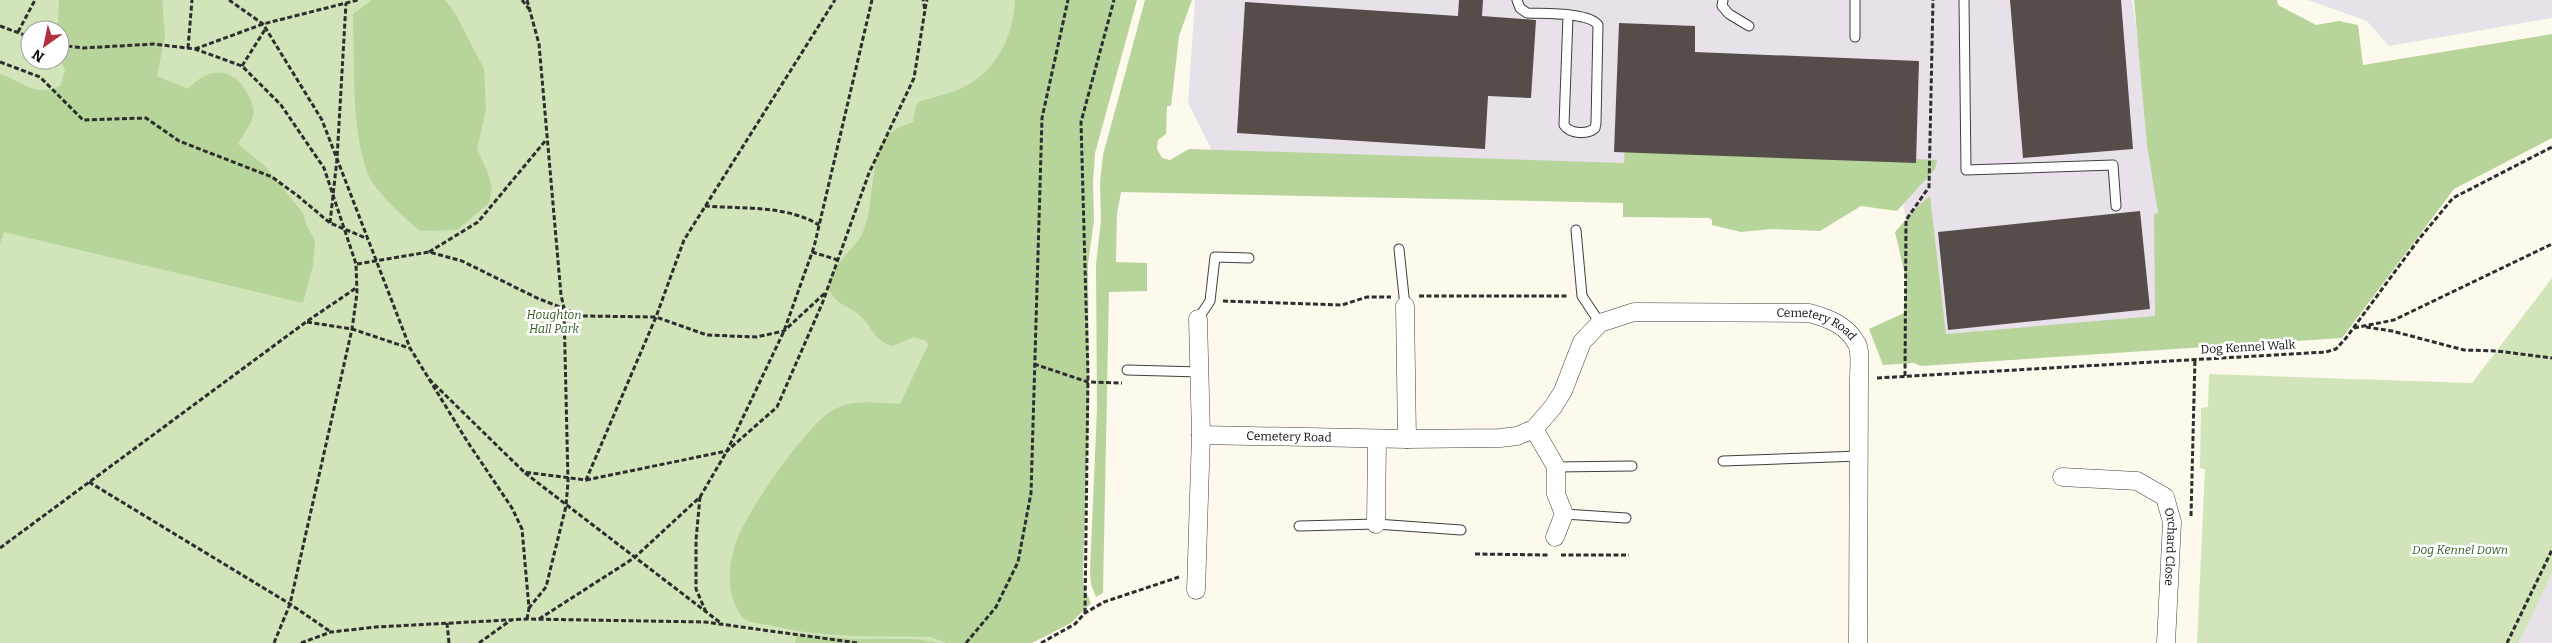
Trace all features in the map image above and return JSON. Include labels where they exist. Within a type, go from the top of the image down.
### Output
[{"type":"street","points":[[1405,306],[1407,439]]},
{"type":"street","name":"Cemetery Road","points":[[1201,435],[1407,439],[1500,438],[1518,436],[1534,429],[1553,407],[1563,391],[1582,342],[1600,323],[1634,312],[1809,313],[1826,317],[1842,326],[1857,345],[1859,379],[1858,643]]},
{"type":"street","points":[[1196,590],[1201,435],[1198,318]]},
{"type":"street","points":[[1534,429],[1556,467],[1556,494],[1564,514],[1555,537]]},
{"type":"street","points":[[1376,524],[1377,438]]},
{"type":"street","name":"Orchard Close","points":[[2062,477],[2138,481],[2164,497],[2172,522],[2166,643]]},
{"type":"lane","points":[[1517,0],[1520,8],[1527,12],[1590,18],[1598,25],[1596,123],[1595,128],[1587,133],[1570,131],[1564,126],[1568,16]]},
{"type":"lane","points":[[1722,0],[1722,6],[1729,14],[1749,26]]},
{"type":"lane","points":[[1855,0],[1855,37]]},
{"type":"lane","points":[[1964,0],[1966,170],[2113,165],[2116,206]]},
{"type":"lane","points":[[1576,230],[1582,296],[1600,323]]},
{"type":"lane","points":[[1400,249],[1405,306]]},
{"type":"lane","points":[[1198,318],[1210,301],[1215,258],[1249,258]]},
{"type":"lane","points":[[1127,370],[1200,372]]},
{"type":"lane","points":[[1723,461],[1859,456]]},
{"type":"lane","points":[[1556,467],[1632,466]]},
{"type":"lane","points":[[1564,514],[1626,518]]},
{"type":"lane","points":[[1299,526],[1376,524],[1461,530]]},
{"type":"path","points":[[0,26],[18,32],[35,0]]},
{"type":"path","points":[[188,48],[192,0]]},
{"type":"path","points":[[229,0],[263,24],[322,120],[410,348],[467,441],[512,508],[522,529],[529,608],[527,619]]},
{"type":"path","points":[[194,49],[263,24],[358,0]]},
{"type":"path","points":[[522,0],[530,10]]},
{"type":"path","points":[[527,0],[539,44],[561,295],[564,308],[568,476],[566,506],[546,587],[529,608]]},
{"type":"path","points":[[586,480],[656,317],[684,240],[835,0]]},
{"type":"path","points":[[539,619],[634,558],[700,497],[727,451],[784,331],[812,252],[872,0]]},
{"type":"path","points":[[923,0],[925,10]]},
{"type":"path","points":[[524,472],[568,476],[586,480],[727,451],[777,407],[826,293],[869,173],[914,78],[927,0]]},
{"type":"path","points":[[966,643],[996,608],[1018,562],[1031,493],[1042,118],[1068,0]]},
{"type":"path","points":[[1085,614],[1088,375],[1081,122],[1114,0]]},
{"type":"path","points":[[1905,376],[1906,220],[1929,186],[1933,0]]},
{"type":"path","points":[[330,223],[337,159],[346,3]]},
{"type":"path","points":[[242,66],[266,28]]},
{"type":"path","points":[[70,46],[83,48],[154,44],[194,49],[242,66],[281,105],[304,136],[324,168],[347,230],[356,264],[357,288],[352,329],[290,604],[274,643]]},
{"type":"path","points":[[0,62],[40,78],[83,120],[146,118],[179,141],[272,177],[330,223],[368,240]]},
{"type":"path","points":[[356,264],[429,252],[478,222],[547,139]]},
{"type":"path","name":"Dog Kennel Walk","points":[[1859,379],[2195,358],[2326,352],[2336,348],[2353,328],[2419,238],[2453,198],[2552,147]]},
{"type":"path","points":[[705,206],[777,211],[808,218],[819,225]]},
{"type":"path","points":[[2353,328],[2394,320],[2552,244]]},
{"type":"path","points":[[429,252],[462,261],[537,298],[583,316],[656,317],[707,335],[756,337],[784,331],[826,293]]},
{"type":"path","points":[[812,252],[838,260]]},
{"type":"path","points":[[0,548],[306,322],[357,288]]},
{"type":"path","points":[[306,322],[352,329],[410,348]]},
{"type":"path","points":[[2362,326],[2392,331],[2464,350],[2497,351],[2552,358]]},
{"type":"path","points":[[2191,522],[2195,358]]},
{"type":"path","points":[[429,379],[524,472],[723,625]]},
{"type":"path","points":[[89,482],[290,604],[331,632]]},
{"type":"path","points":[[700,497],[696,540],[696,589],[706,612]]},
{"type":"path","points":[[2508,643],[2552,550]]},
{"type":"path","points":[[1041,643],[1075,624],[1085,614],[1104,602],[1197,572]]},
{"type":"path","points":[[301,643],[331,632],[376,627],[527,619],[705,622],[858,643]]},
{"type":"path","points":[[479,643],[512,620]]},
{"type":"path","points":[[447,623],[449,643]]},
{"type":"shaded area","points":[[1195,0],[2132,0],[2178,317],[1941,350],[1906,220],[1900,186],[1222,171],[1188,103]]},
{"type":"shaded area","points":[[2308,0],[2552,0],[2552,18],[2389,46],[2367,21]]},
{"type":"shaded area","points":[[2552,573],[2552,643],[2519,643],[2537,603]]},
{"type":"green space","name":"Houghton Hall Park","points":[[0,0],[1108,0],[1029,643],[0,643]]},
{"type":"green space","points":[[59,0],[162,0],[165,35],[157,76],[188,89],[205,76],[222,73],[230,75],[244,87],[252,104],[254,114],[238,144],[266,167],[303,213],[306,224],[315,241],[313,266],[303,303],[4,232],[0,244],[0,74],[37,90],[52,89],[61,85],[65,70],[70,70],[70,20],[58,20]]},
{"type":"green space","points":[[372,0],[445,0],[455,13],[484,69],[486,110],[477,149],[488,173],[492,189],[489,203],[457,230],[420,231],[386,199],[370,178],[359,141],[356,120],[353,14]]},
{"type":"green space","points":[[1015,0],[1137,0],[1095,153],[1093,183],[1094,220],[1088,264],[1089,409],[1083,571],[1084,587],[1091,603],[1071,623],[1032,643],[946,643],[931,637],[812,633],[756,623],[745,619],[734,602],[730,586],[732,555],[743,527],[764,491],[806,435],[830,412],[855,403],[900,404],[928,345],[926,341],[914,337],[893,346],[881,341],[863,318],[831,294],[831,276],[857,242],[866,224],[879,150],[895,130],[913,122],[916,105],[921,101],[962,88],[985,72],[1001,52],[1007,40],[1014,14]]},
{"type":"green space","points":[[1145,0],[1192,0],[1179,36],[1171,106],[1167,106],[1166,134],[1158,140],[1157,149],[1162,158],[1170,160],[1189,149],[1624,163],[1625,147],[1937,160],[1935,169],[1897,211],[1861,206],[1820,231],[1772,229],[1741,232],[1712,225],[1712,220],[1709,218],[1623,217],[1623,203],[1121,192],[1117,214],[1116,262],[1147,263],[1147,291],[1109,292],[1103,593],[1096,597],[1091,584],[1090,571],[1097,409],[1096,264],[1101,220],[1100,183],[1103,155]]},
{"type":"green space","points":[[2134,0],[2277,0],[2278,5],[2316,25],[2339,21],[2358,25],[2363,65],[2552,34],[2552,138],[2454,189],[2342,338],[1921,366],[1914,363],[1883,365],[1869,329],[1904,313],[1906,279],[1895,232],[1919,205],[1930,196],[1946,334],[2155,316],[2154,214],[2158,213],[2147,145]]},
{"type":"green space","name":"Dog Kennel Down","points":[[2552,278],[2552,573],[2519,643],[2197,643],[2205,469],[2200,468],[2201,408],[2208,407],[2209,374],[2472,383]]},
{"type":"green space","points":[[798,634],[854,639],[916,639],[939,643],[795,643]]},
{"type":"building","points":[[1459,0],[1483,0],[1482,16],[1536,20],[1531,98],[1488,96],[1485,149],[1237,133],[1245,2],[1458,16]]},
{"type":"building","points":[[2010,0],[2121,0],[2133,149],[2023,158]]},
{"type":"building","points":[[1619,23],[1695,26],[1695,52],[1919,61],[1916,163],[1614,152]]},
{"type":"building","points":[[2140,211],[2150,309],[1948,330],[1938,232]]}]
